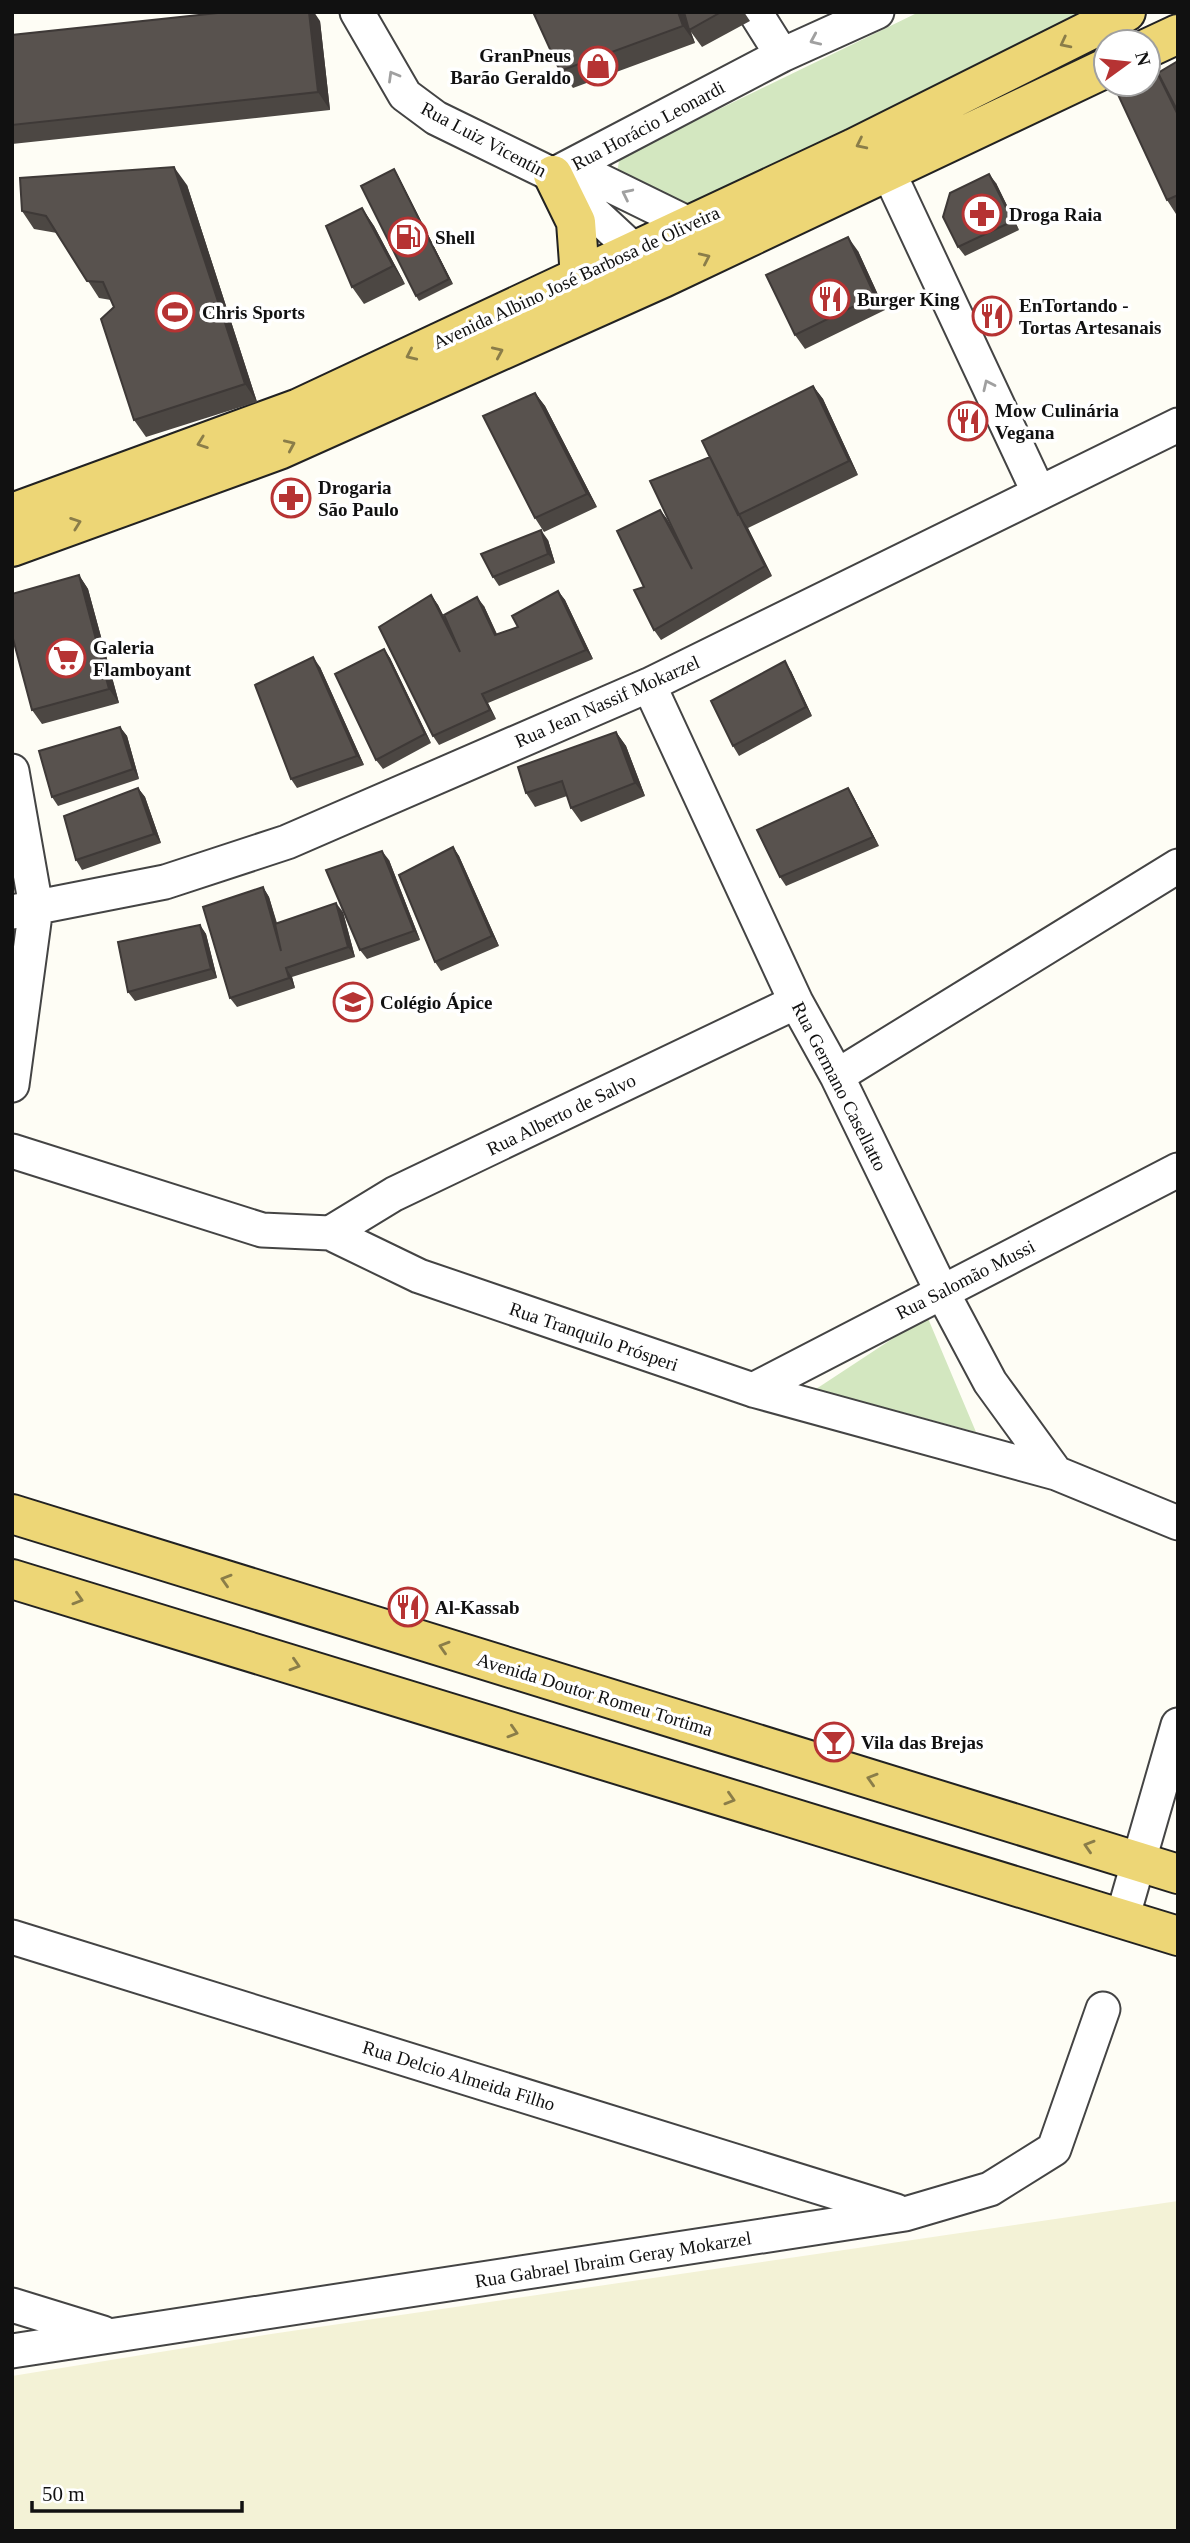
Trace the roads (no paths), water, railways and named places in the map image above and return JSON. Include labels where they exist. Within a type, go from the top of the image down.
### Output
[{"type":"main road","name":"Avenida Albino José Barbosa de Oliveira","points":[[12,513],[299,408],[854,148],[1126,12]]},
{"type":"main road","points":[[1162,41],[1178,34]]},
{"type":"main road","name":"Avenida Albino José Barbosa de Oliveira","points":[[12,547],[279,450],[663,278],[1092,75]]},
{"type":"main road","points":[[553,175],[576,222],[580,277]]},
{"type":"main road","name":"Avenida Doutor Romeu Tortima","points":[[12,1514],[1178,1874]]},
{"type":"main road","points":[[12,1579],[1178,1936]]},
{"type":"street","name":"Rua Luiz Vicentin","points":[[357,12],[405,95],[436,118],[553,175],[663,278]]},
{"type":"street","points":[[755,12],[782,55]]},
{"type":"street","name":"Rua Horácio Leonardi","points":[[553,175],[782,55],[877,12]]},
{"type":"street","points":[[888,171],[1038,491]]},
{"type":"street","name":"Rua Horácio Leonardi","points":[[553,175],[589,175],[689,224]]},
{"type":"street","name":"Rua Jean Nassif Mokarzel","points":[[24,910],[166,882],[287,842],[649,685],[1038,491],[1178,425]]},
{"type":"street","name":"Rua Germano Casellatto","points":[[649,685],[796,1002],[837,1076],[941,1290],[990,1382],[1056,1473]]},
{"type":"street","points":[[12,771],[24,910],[12,1085]]},
{"type":"street","points":[[837,1076],[1178,866]]},
{"type":"street","name":"Rua Alberto de Salvo","points":[[330,1233],[394,1194],[796,1002]]},
{"type":"street","name":"Rua Tranquilo Prósperi","points":[[12,1151],[262,1230],[330,1233],[419,1276],[753,1390],[1056,1473],[1178,1523]]},
{"type":"street","name":"Rua Salomão Mussi","points":[[753,1390],[941,1290],[1178,1170]]},
{"type":"street","points":[[1122,1919],[1178,1725]]},
{"type":"street","name":"Rua Delcio Almeida Filho","points":[[12,1937],[905,2214]]},
{"type":"street","name":"Rua Gabrael Ibraim Geray Mokarzel","points":[[12,2351],[905,2214],[990,2189],[1054,2149],[1103,2009]]},
{"type":"street","points":[[12,2305],[111,2336]]},
{"type":"place","name":"GranPneus Barão Geraldo","points":[[598,66]]},
{"type":"place","name":"Droga Raia","points":[[982,214]]},
{"type":"place","name":"Shell","points":[[408,237]]},
{"type":"place","name":"Burger King","points":[[830,299]]},
{"type":"place","name":"Chris Sports","points":[[175,312]]},
{"type":"place","name":"EnTortando - Tortas Artesanais","points":[[992,316]]},
{"type":"place","name":"Mow Culinária Vegana","points":[[968,421]]},
{"type":"place","name":"Drogaria São Paulo","points":[[291,498]]},
{"type":"place","name":"Galeria Flamboyant","points":[[66,658]]},
{"type":"place","name":"Colégio Ápice","points":[[353,1002]]},
{"type":"place","name":"Al-Kassab","points":[[408,1607]]},
{"type":"place","name":"Vila das Brejas","points":[[834,1742]]}]
